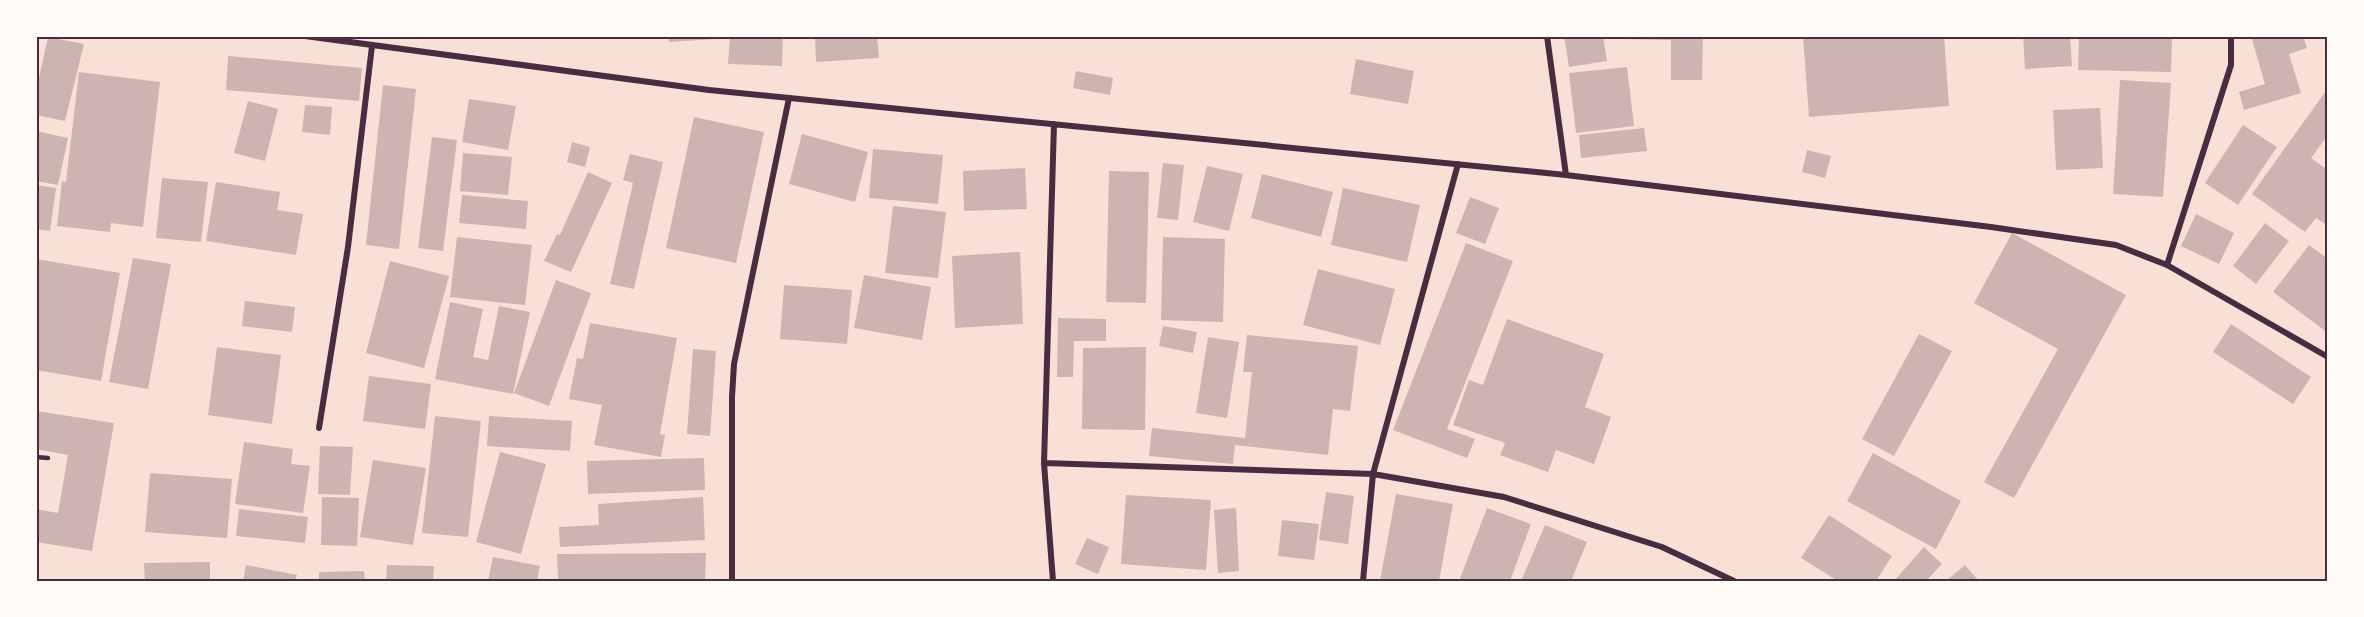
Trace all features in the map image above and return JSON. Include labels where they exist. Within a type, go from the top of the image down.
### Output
[{"type":"street","points":[[304,36],[789,98],[1566,175],[1991,226],[2116,245],[2167,265],[2328,357]]},
{"type":"street","points":[[1546,36],[1566,175]]},
{"type":"street","points":[[2167,265],[2231,65],[2231,36]]},
{"type":"street","points":[[319,428],[348,247],[372,46]]},
{"type":"street","points":[[732,581],[734,364],[789,98]]},
{"type":"street","points":[[1053,581],[1044,463],[1054,124]]},
{"type":"street","points":[[1363,581],[1373,474],[1458,164]]},
{"type":"street","points":[[1044,463],[1373,474],[1504,497],[1662,547],[1734,581]]},
{"type":"lane","points":[[36,457],[48,458]]},
{"type":"building","points":[[669,36],[716,36],[717,39],[669,42]]},
{"type":"building","points":[[730,36],[783,36],[782,66],[728,64]]},
{"type":"building","points":[[815,36],[877,36],[879,58],[816,62]]},
{"type":"building","points":[[1564,36],[1603,36],[1607,61],[1569,67]]},
{"type":"building","points":[[1619,36],[1703,36],[1702,80],[1671,80],[1671,40],[1619,39]]},
{"type":"building","points":[[1803,36],[1944,36],[1949,106],[1809,117]]},
{"type":"building","points":[[2023,36],[2070,36],[2072,66],[2025,69]]},
{"type":"building","points":[[2079,36],[2172,36],[2171,72],[2078,70]]},
{"type":"building","points":[[2251,36],[2303,36],[2307,48],[2289,54],[2301,93],[2244,110],[2239,92],[2265,84]]},
{"type":"building","points":[[48,37],[84,44],[65,121],[36,115],[36,91]]},
{"type":"building","points":[[228,56],[362,68],[359,101],[226,90]]},
{"type":"building","points":[[1356,59],[1414,71],[1408,104],[1350,94]]},
{"type":"building","points":[[1627,67],[1634,126],[1576,133],[1569,73]]},
{"type":"building","points":[[1076,71],[1113,78],[1110,95],[1073,88]]},
{"type":"building","points":[[79,72],[160,82],[143,227],[111,223],[110,232],[57,226],[62,181],[66,182]]},
{"type":"building","points":[[2120,80],[2171,83],[2163,197],[2113,194]]},
{"type":"building","points":[[383,85],[416,89],[399,249],[366,245]]},
{"type":"building","points":[[2328,88],[2328,135],[2311,158],[2328,170],[2328,226],[2316,218],[2305,232],[2252,194]]},
{"type":"building","points":[[469,99],[516,106],[508,150],[462,142]]},
{"type":"building","points":[[248,101],[278,109],[265,161],[234,153]]},
{"type":"building","points":[[305,105],[332,107],[330,135],[302,132]]},
{"type":"building","points":[[2100,108],[2103,168],[2056,170],[2053,110]]},
{"type":"building","points":[[694,117],[764,132],[736,263],[666,248]]},
{"type":"building","points":[[2243,125],[2277,147],[2238,205],[2205,183]]},
{"type":"building","points":[[1644,128],[1647,151],[1581,158],[1579,135]]},
{"type":"building","points":[[36,131],[68,138],[58,185],[36,181]]},
{"type":"building","points":[[802,134],[868,152],[855,202],[789,184]]},
{"type":"building","points":[[432,137],[457,140],[443,251],[418,248]]},
{"type":"building","points":[[572,142],[590,147],[585,167],[567,162]]},
{"type":"building","points":[[873,149],[943,155],[938,204],[869,198]]},
{"type":"building","points":[[1807,150],[1831,156],[1825,178],[1802,172]]},
{"type":"building","points":[[463,153],[512,157],[508,195],[460,191]]},
{"type":"building","points":[[630,154],[663,162],[634,289],[610,284],[633,183],[623,180]]},
{"type":"building","points":[[1163,163],[1184,165],[1178,220],[1157,218]]},
{"type":"building","points":[[1207,166],[1243,174],[1229,231],[1193,222]]},
{"type":"building","points":[[1025,168],[1027,209],[964,211],[963,171]]},
{"type":"building","points":[[1109,171],[1149,172],[1146,303],[1106,302]]},
{"type":"building","points":[[588,172],[612,183],[571,272],[544,261],[557,234],[560,235]]},
{"type":"building","points":[[1262,174],[1333,192],[1321,237],[1251,218]]},
{"type":"building","points":[[162,178],[208,182],[201,242],[156,238]]},
{"type":"building","points":[[216,182],[280,192],[277,210],[303,214],[296,255],[206,241]]},
{"type":"building","points":[[36,185],[56,188],[50,231],[36,229]]},
{"type":"building","points":[[1343,188],[1420,205],[1407,262],[1331,245]]},
{"type":"building","points":[[462,195],[528,201],[526,229],[459,223]]},
{"type":"building","points":[[1470,197],[1499,208],[1485,244],[1456,233]]},
{"type":"building","points":[[893,206],[946,212],[938,278],[885,273]]},
{"type":"building","points":[[2196,214],[2234,233],[2219,264],[2181,246]]},
{"type":"building","points":[[2265,223],[2289,241],[2256,284],[2233,266]]},
{"type":"building","points":[[2012,233],[2126,295],[2014,498],[1984,482],[2058,349],[1974,303]]},
{"type":"building","points":[[457,237],[532,245],[525,305],[450,297]]},
{"type":"building","points":[[1163,237],[1225,239],[1223,322],[1161,320]]},
{"type":"building","points":[[1466,243],[1513,261],[1447,429],[1475,439],[1467,458],[1393,430]]},
{"type":"building","points":[[2309,245],[2328,259],[2328,333],[2273,292]]},
{"type":"building","points":[[1020,252],[1023,324],[955,328],[952,256]]},
{"type":"building","points":[[133,258],[171,264],[148,389],[109,382]]},
{"type":"building","points":[[36,259],[120,273],[101,381],[36,370]]},
{"type":"building","points":[[390,261],[449,276],[424,368],[366,353]]},
{"type":"building","points":[[1318,269],[1395,289],[1380,345],[1303,325]]},
{"type":"building","points":[[864,275],[931,287],[922,340],[854,328]]},
{"type":"building","points":[[556,280],[591,293],[549,406],[514,393]]},
{"type":"building","points":[[784,285],[852,290],[847,344],[780,339]]},
{"type":"building","points":[[245,301],[295,307],[292,332],[242,326]]},
{"type":"building","points":[[450,302],[483,309],[473,357],[488,360],[499,306],[530,312],[513,394],[435,379]]},
{"type":"building","points":[[1058,318],[1106,319],[1106,341],[1074,341],[1073,377],[1057,377]]},
{"type":"building","points":[[1507,319],[1604,354],[1585,407],[1611,417],[1594,464],[1556,450],[1548,472],[1500,455],[1505,443],[1453,425],[1469,380],[1483,385]]},
{"type":"building","points":[[590,323],[677,338],[660,434],[665,435],[661,457],[594,445],[602,405],[569,399],[577,358],[583,359]]},
{"type":"building","points":[[2231,324],[2311,377],[2293,404],[2213,352]]},
{"type":"building","points":[[1163,326],[1197,332],[1193,353],[1159,346]]},
{"type":"building","points":[[1919,334],[1952,351],[1894,456],[1862,439]]},
{"type":"building","points":[[1247,335],[1358,346],[1350,411],[1333,409],[1328,455],[1235,445],[1233,464],[1149,456],[1152,428],[1245,438],[1252,372],[1243,372]]},
{"type":"building","points":[[1208,337],[1239,342],[1227,418],[1196,413]]},
{"type":"building","points":[[217,347],[281,355],[272,424],[208,415]]},
{"type":"building","points":[[1146,347],[1145,430],[1082,429],[1083,348]]},
{"type":"building","points":[[693,349],[716,351],[710,436],[687,434]]},
{"type":"building","points":[[369,376],[431,384],[425,429],[363,421]]},
{"type":"building","points":[[36,411],[114,423],[92,551],[36,542],[36,509],[58,513],[68,455],[36,449]]},
{"type":"building","points":[[435,416],[481,421],[468,537],[422,533]]},
{"type":"building","points":[[489,416],[572,421],[570,451],[487,446]]},
{"type":"building","points":[[244,442],[293,449],[291,464],[310,466],[303,513],[235,504]]},
{"type":"building","points":[[320,446],[353,447],[350,495],[318,494]]},
{"type":"building","points":[[500,452],[546,464],[521,554],[476,542]]},
{"type":"building","points":[[1873,453],[1961,501],[1936,549],[1847,501]]},
{"type":"building","points":[[704,458],[705,490],[588,494],[587,461]]},
{"type":"building","points":[[373,460],[426,468],[413,545],[360,537]]},
{"type":"building","points":[[150,473],[232,479],[227,538],[145,532]]},
{"type":"building","points":[[1326,492],[1354,496],[1348,544],[1319,540]]},
{"type":"building","points":[[1396,494],[1453,504],[1439,581],[1380,581]]},
{"type":"building","points":[[1126,495],[1211,500],[1206,570],[1121,564]]},
{"type":"building","points":[[322,497],[359,498],[357,546],[321,545]]},
{"type":"building","points":[[703,497],[705,540],[560,547],[559,527],[599,525],[598,504]]},
{"type":"building","points":[[1236,508],[1239,571],[1218,573],[1214,510]]},
{"type":"building","points":[[1487,508],[1531,524],[1510,581],[1459,581]]},
{"type":"building","points":[[239,509],[308,517],[305,543],[236,536]]},
{"type":"building","points":[[1829,515],[1892,556],[1876,581],[1838,581],[1801,558]]},
{"type":"building","points":[[1282,520],[1319,524],[1314,560],[1278,556]]},
{"type":"building","points":[[1545,525],[1587,542],[1571,581],[1521,581]]},
{"type":"building","points":[[1087,538],[1109,547],[1098,574],[1075,564]]},
{"type":"building","points":[[1924,547],[1942,564],[1926,581],[1894,581]]},
{"type":"building","points":[[706,553],[705,581],[558,581],[557,554]]},
{"type":"building","points":[[493,557],[540,566],[537,581],[488,581]]},
{"type":"building","points":[[210,562],[210,581],[145,581],[144,563]]},
{"type":"building","points":[[246,565],[297,575],[295,581],[243,581]]},
{"type":"building","points":[[387,565],[434,566],[433,581],[386,581]]},
{"type":"building","points":[[1965,565],[1979,581],[1946,581]]},
{"type":"building","points":[[364,571],[365,581],[319,581],[319,572]]}]
